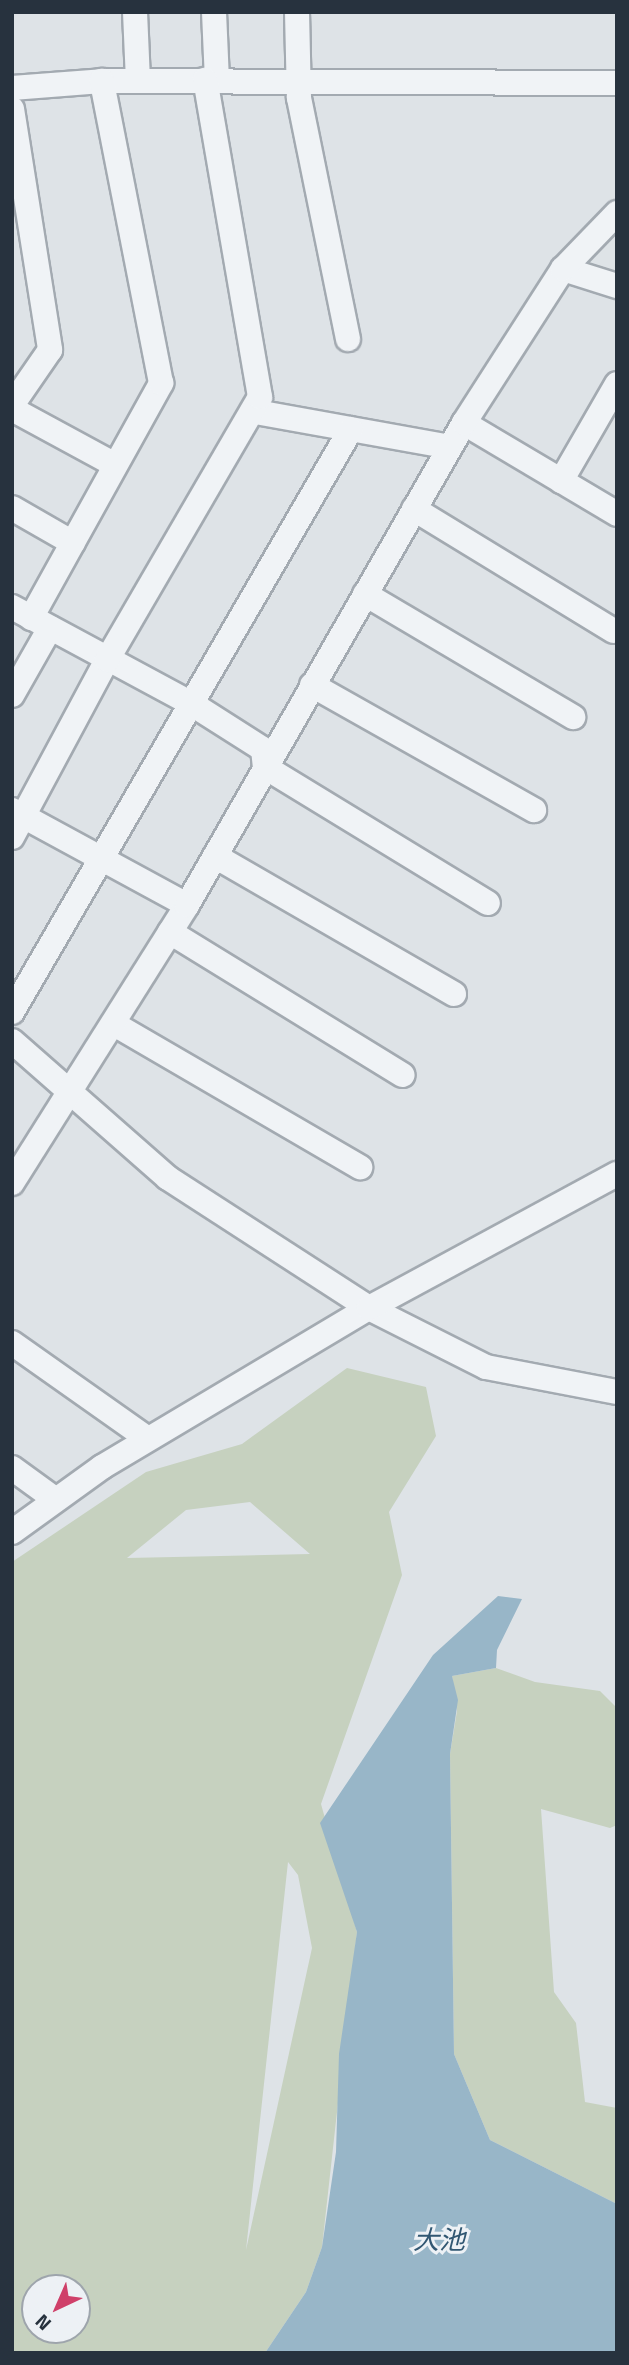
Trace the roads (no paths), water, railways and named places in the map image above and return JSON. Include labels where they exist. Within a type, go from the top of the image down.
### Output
[{"type":"street","points":[[135,12],[138,81]]},
{"type":"street","points":[[187,905],[104,860],[16,821],[107,660],[256,412],[257,362],[211,80],[214,12]]},
{"type":"street","points":[[297,12],[298,80],[348,339]]},
{"type":"street","points":[[12,88],[102,81],[211,80],[617,83]]},
{"type":"street","points":[[12,695],[31,618],[161,383],[102,81]]},
{"type":"street","points":[[12,110],[50,350],[12,407],[116,465]]},
{"type":"street","points":[[12,1183],[72,1092],[187,905],[464,423],[563,269],[617,213]]},
{"type":"street","points":[[563,269],[617,286]]},
{"type":"street","points":[[561,481],[617,384]]},
{"type":"street","points":[[256,412],[450,447]]},
{"type":"street","points":[[464,423],[617,514]]},
{"type":"street","points":[[12,1012],[104,860],[351,429]]},
{"type":"street","points":[[12,508],[73,542]]},
{"type":"street","points":[[414,509],[614,631]]},
{"type":"street","points":[[365,594],[573,717]]},
{"type":"street","points":[[31,618],[192,704],[263,749],[265,767]]},
{"type":"street","points":[[312,685],[534,810]]},
{"type":"street","points":[[265,767],[488,903]]},
{"type":"street","points":[[215,856],[454,994]]},
{"type":"street","points":[[170,932],[402,1074]]},
{"type":"street","points":[[114,1024],[360,1167]]},
{"type":"street","points":[[12,1041],[168,1178],[369,1308],[486,1367],[617,1392]]},
{"type":"street","points":[[18,1524],[148,1439],[369,1308],[617,1174]]},
{"type":"street","points":[[12,1343],[148,1439]]},
{"type":"street","points":[[12,1468],[56,1500]]},
{"type":"water","name":"大池","points":[[498,1596],[522,1599],[497,1650],[496,1668],[452,1676],[458,1700],[450,1754],[454,2054],[490,2140],[617,2204],[617,2353],[265,2353],[306,2292],[322,2247],[336,2152],[339,2054],[357,1932],[320,1823],[433,1655]]}]
